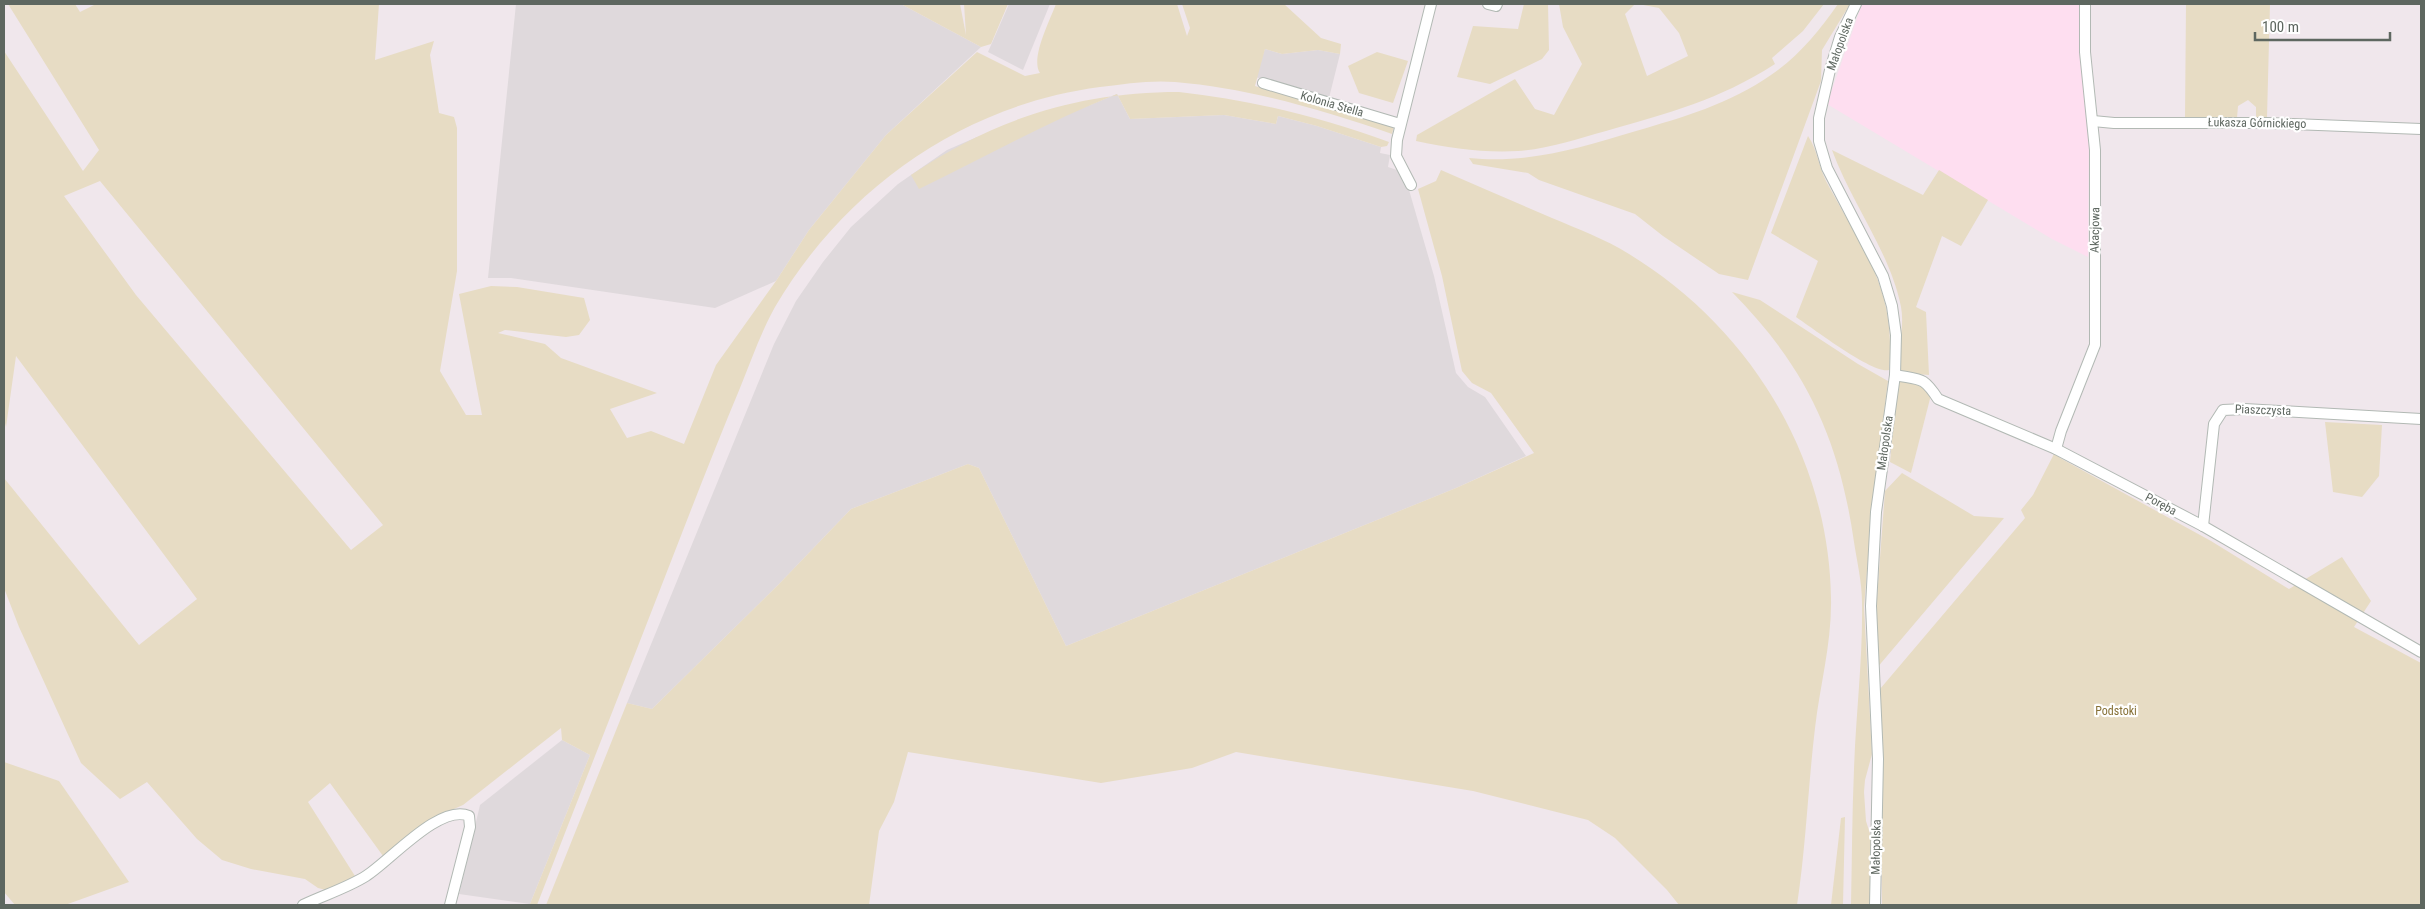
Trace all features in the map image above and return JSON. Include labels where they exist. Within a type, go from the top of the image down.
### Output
[{"type":"street","points":[[1411,185],[1396,156],[1400,124],[1431,4]]},
{"type":"street","points":[[1488,4],[1496,6],[1497,4]]},
{"type":"street","name":"Małopolska","points":[[1856,4],[1840,37],[1830,70],[1819,118],[1819,141],[1831,176],[1884,276],[1892,306],[1896,335],[1895,375],[1876,512],[1871,606],[1878,759],[1875,905]]},
{"type":"street","name":"Akacjowa","points":[[2056,449],[2061,431],[2095,344],[2096,171],[2093,121],[2084,52],[2085,4]]},
{"type":"street","name":"Kolonia Stella","points":[[1263,84],[1400,124]]},
{"type":"street","name":"Łukasza Górnickiego","points":[[2093,121],[2114,124],[2268,123],[2421,129]]},
{"type":"street","name":"Poręba","points":[[1895,375],[1922,380],[1931,386],[1938,399],[2056,449],[2203,526],[2421,652]]},
{"type":"street","name":"Piaszczysta","points":[[2203,526],[2214,424],[2223,410],[2245,409],[2421,419]]},
{"type":"street","points":[[303,905],[366,876],[412,837],[441,819],[463,813],[469,816],[470,827],[450,905]]},
{"type":"shaded area","points":[[516,4],[901,4],[981,47],[886,135],[809,230],[776,281],[715,308],[511,278],[488,278]]},
{"type":"shaded area","points":[[1009,4],[1050,4],[1023,70],[988,52]]},
{"type":"shaded area","points":[[1862,4],[2082,4],[2089,119],[2088,257],[2052,239],[1827,104]]},
{"type":"shaded area","points":[[1265,49],[1282,54],[1318,50],[1340,54],[1329,98],[1255,77]]},
{"type":"shaded area","points":[[1117,94],[1130,119],[1224,115],[1276,124],[1278,116],[1317,126],[1381,147],[1380,153],[1390,155],[1388,167],[1400,171],[1409,190],[1434,276],[1456,373],[1468,387],[1485,397],[1526,456],[1456,488],[1066,646],[979,468],[968,464],[851,509],[778,585],[652,709],[627,703],[774,344],[796,301],[823,262],[851,227],[898,184],[947,150],[977,137],[1058,118]]},
{"type":"shaded area","points":[[562,740],[590,755],[530,904],[459,894],[480,805]]},
{"type":"green space","points":[[8,4],[75,4],[80,12],[96,4],[379,4],[375,60],[434,41],[430,55],[439,113],[454,117],[457,128],[457,271],[440,371],[466,415],[482,415],[459,294],[491,286],[517,287],[584,298],[590,320],[579,335],[566,337],[505,330],[498,333],[545,344],[561,358],[657,393],[610,409],[627,438],[651,431],[684,444],[716,365],[776,281],[809,230],[886,135],[977,52],[1025,76],[1040,73],[1037,59],[1039,49],[1056,4],[1177,4],[1187,36],[1190,28],[1182,4],[1284,4],[1321,38],[1341,44],[1340,54],[1318,50],[1282,54],[1265,49],[1255,86],[1394,126],[1392,134],[1285,101],[1203,85],[1147,82],[1100,87],[1050,97],[1001,112],[955,133],[912,159],[872,190],[836,225],[803,264],[765,326],[703,478],[537,905],[530,904],[590,755],[562,740],[561,728],[463,805],[440,815],[383,856],[330,783],[308,802],[355,876],[326,890],[318,888],[305,879],[251,869],[222,860],[197,839],[147,782],[120,799],[81,763],[19,627],[4,588],[4,478],[139,645],[197,599],[16,356],[6,427],[4,419],[4,51],[83,171],[99,150]],"holes":[[[100,181],[383,525],[351,550],[136,295],[64,196]]]},
{"type":"green space","points":[[901,4],[960,4],[966,35],[964,4],[1008,4],[991,44],[981,47]]},
{"type":"green space","points":[[1524,4],[1548,4],[1549,50],[1542,59],[1490,84],[1457,77],[1473,26],[1518,29]]},
{"type":"green space","points":[[1559,4],[1635,4],[1625,14],[1647,76],[1688,56],[1679,33],[1659,8],[1638,4],[1824,4],[1803,31],[1772,58],[1775,64],[1733,87],[1673,111],[1551,146],[1529,150],[1479,151],[1416,141],[1417,135],[1515,79],[1535,109],[1554,115],[1582,64],[1563,27]]},
{"type":"green space","points":[[1838,4],[1850,4],[1822,50],[1821,81],[1748,280],[1719,274],[1663,236],[1635,214],[1539,180],[1528,173],[1473,164],[1469,158],[1512,159],[1574,149],[1706,109],[1739,94],[1781,68],[1816,33]]},
{"type":"green space","points":[[2186,4],[2270,4],[2267,117],[2256,118],[2256,107],[2248,100],[2238,106],[2237,118],[2185,118]]},
{"type":"green space","points":[[1377,52],[1408,61],[1393,103],[1359,93],[1348,66]]},
{"type":"green space","points":[[1179,92],[1206,95],[1312,117],[1389,142],[1387,146],[1381,147],[1317,126],[1278,116],[1276,124],[1224,115],[1130,119],[1118,96]]},
{"type":"green space","points":[[1111,97],[1042,127],[919,189],[911,175],[942,155],[1006,124],[1038,112],[1072,103]]},
{"type":"green space","points":[[1808,136],[1826,181],[1864,249],[1882,293],[1888,316],[1890,341],[1889,370],[1881,370],[1857,358],[1796,317],[1818,261],[1771,233]]},
{"type":"green space","points":[[1832,150],[1923,195],[1939,170],[1988,200],[1961,246],[1942,236],[1916,307],[1926,312],[1929,375],[1903,373],[1899,368],[1902,315],[1896,287],[1889,267],[1849,189]]},
{"type":"green space","points":[[1441,170],[1591,234],[1629,254],[1672,284],[1711,319],[1745,357],[1774,400],[1798,446],[1815,495],[1827,545],[1831,614],[1828,647],[1815,728],[1803,861],[1797,905],[1679,905],[1667,890],[1615,838],[1588,820],[1473,791],[1236,752],[1192,768],[1101,783],[908,752],[894,802],[879,831],[869,905],[546,905],[627,703],[652,709],[778,585],[851,509],[968,464],[979,468],[1066,646],[1456,488],[1534,453],[1491,393],[1472,383],[1462,371],[1442,276],[1418,189],[1436,181]]},
{"type":"green space","points":[[1732,292],[1760,300],[1858,364],[1888,381],[1872,510],[1864,607],[1872,754],[1864,792],[1866,821],[1872,840],[1870,905],[1851,905],[1853,786],[1862,602],[1847,504],[1839,470],[1815,406],[1780,348],[1758,320]]},
{"type":"green space","points":[[1901,379],[1924,385],[1931,395],[1911,473],[1890,462],[1897,383]]},
{"type":"green space","points":[[2325,422],[2382,425],[2379,476],[2362,497],[2333,492]]},
{"type":"green space","name":"Podstoki","points":[[2055,452],[2060,458],[2211,541],[2289,589],[2342,557],[2371,601],[2354,627],[2421,663],[2421,905],[1882,905],[1880,689],[2025,518],[2021,510],[2033,495]]},
{"type":"green space","points":[[1902,473],[1974,516],[2004,518],[1876,669],[1877,598],[1885,491]]},
{"type":"green space","points":[[4,762],[59,781],[129,882],[65,905],[15,905],[4,892]]},
{"type":"green space","points":[[1845,817],[1843,905],[1831,905],[1841,818]]}]
